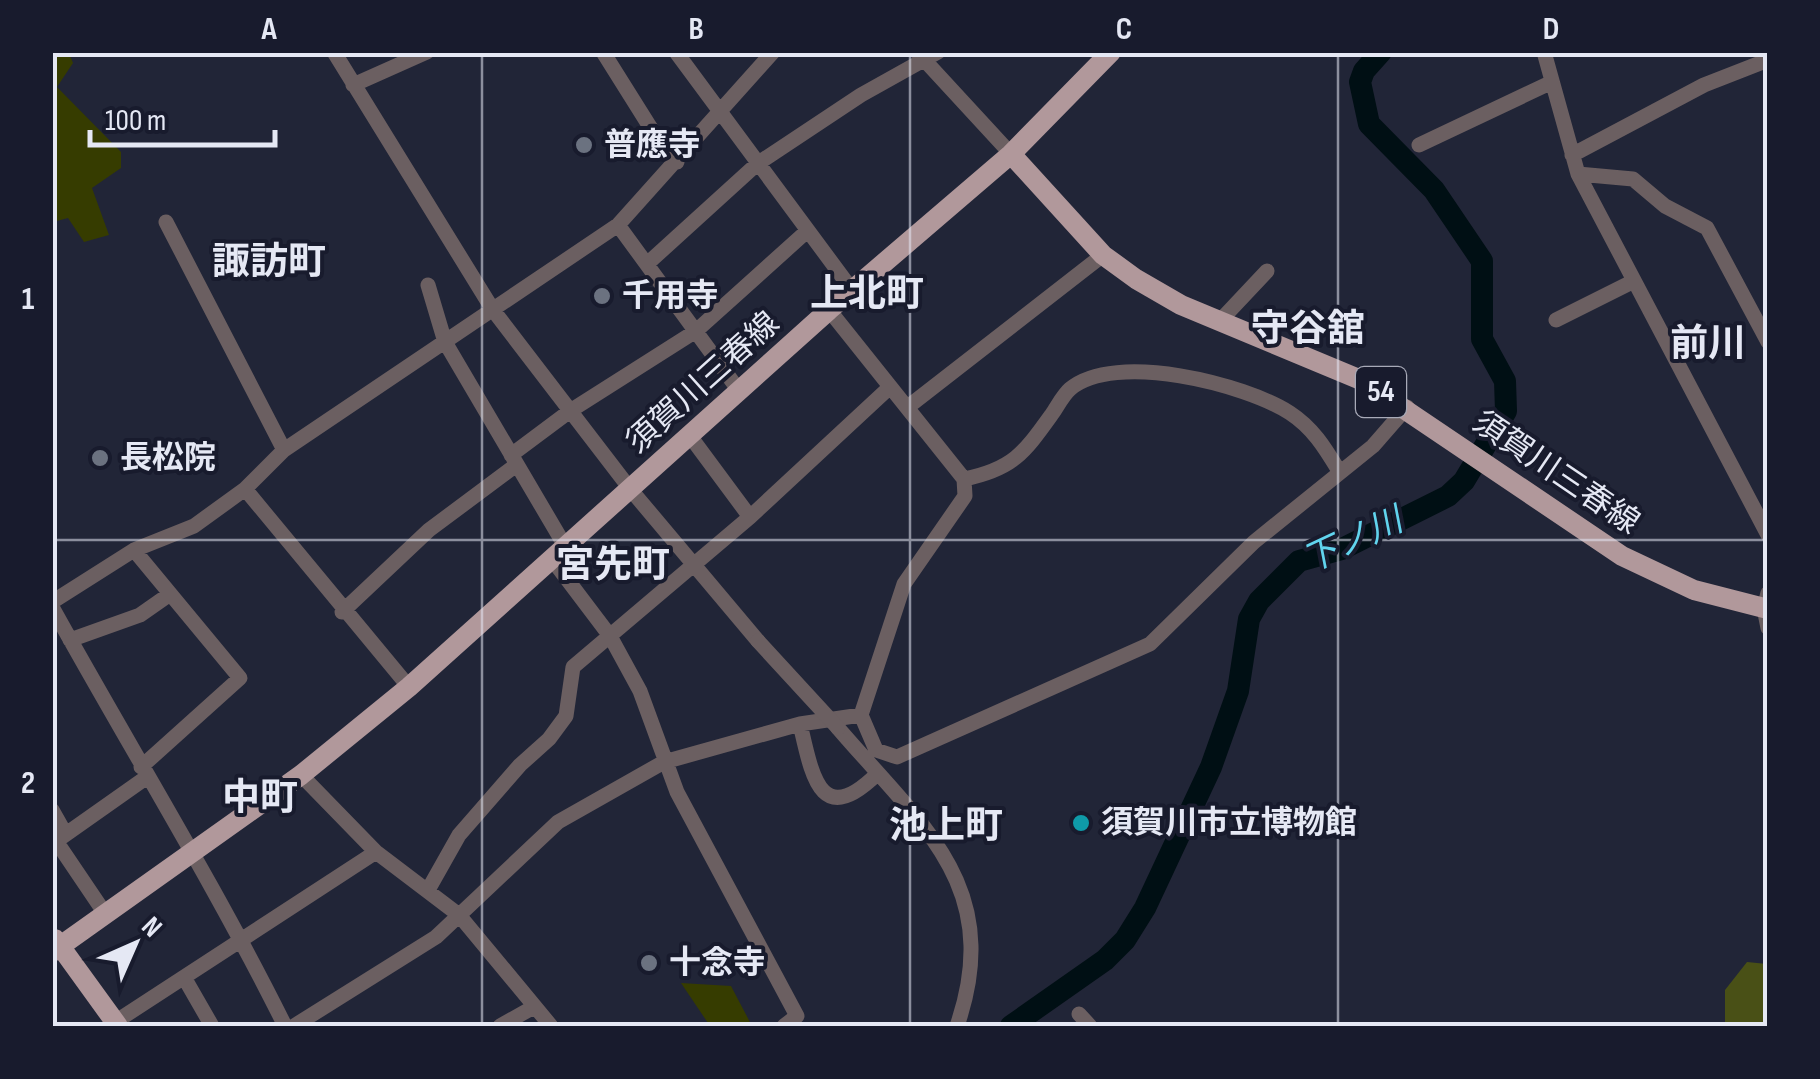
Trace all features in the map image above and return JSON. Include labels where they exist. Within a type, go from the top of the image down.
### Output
[{"type":"main road","points":[[1011,154],[1111,52]]},
{"type":"main road","name":"須賀川三春線","points":[[55,944],[106,915],[301,775],[408,687],[829,310],[1011,154],[1102,254],[1166,296],[1219,322],[1362,380],[1622,556],[1694,590],[1766,609]]},
{"type":"main road","points":[[55,944],[114,1025]]},
{"type":"street","points":[[334,52],[493,310],[631,490],[931,837],[952,868],[967,904],[970,978],[956,1026]]},
{"type":"street","points":[[602,52],[667,154],[678,162]]},
{"type":"street","points":[[676,52],[852,290]]},
{"type":"street","points":[[285,1026],[194,851],[144,772],[52,605],[134,550],[194,526],[246,489],[284,450],[618,225],[773,52]]},
{"type":"street","points":[[1544,52],[1578,174],[1768,535]]},
{"type":"street","points":[[354,84],[421,53]]},
{"type":"street","points":[[648,264],[758,164],[927,56],[1011,154]]},
{"type":"street","points":[[1572,155],[1704,85],[1768,60]]},
{"type":"street","points":[[1419,145],[1550,83]]},
{"type":"street","points":[[1578,174],[1633,178],[1665,206],[1707,228],[1768,342]]},
{"type":"street","points":[[166,222],[284,450]]},
{"type":"street","points":[[618,225],[740,392]]},
{"type":"street","points":[[342,612],[429,530],[570,411],[696,332],[806,232]]},
{"type":"street","points":[[909,406],[1102,254]]},
{"type":"street","points":[[1219,322],[1266,272]]},
{"type":"street","points":[[1556,320],[1634,281]]},
{"type":"street","points":[[428,285],[445,342],[513,460],[558,552],[640,692],[664,762],[797,1016],[784,1026]]},
{"type":"street","points":[[829,310],[964,479],[965,496],[904,584],[861,715],[876,750],[898,757],[1150,644],[1254,542],[1373,446],[1407,407]]},
{"type":"street","points":[[964,479],[992,473],[1017,460],[1070,389],[1096,377],[1166,371],[1288,411],[1315,433],[1339,471]]},
{"type":"street","points":[[428,890],[459,835],[520,765],[550,740],[566,716],[573,667],[750,517],[890,387]]},
{"type":"street","points":[[690,436],[750,517]]},
{"type":"street","points":[[246,489],[342,612],[408,687]]},
{"type":"street","points":[[58,839],[144,772],[240,678],[134,550]]},
{"type":"street","points":[[70,640],[140,615],[170,594]]},
{"type":"street","points":[[294,1026],[376,979],[436,937],[558,822],[664,762],[800,724],[861,715]]},
{"type":"street","points":[[800,724],[811,770],[821,791],[844,800],[877,774]]},
{"type":"street","points":[[301,775],[376,852],[459,914],[513,976],[532,1008],[551,1026]]},
{"type":"street","points":[[52,810],[58,839],[106,915]]},
{"type":"street","points":[[114,1025],[376,852]]},
{"type":"street","points":[[185,979],[212,1026]]},
{"type":"street","points":[[500,1026],[532,1008]]},
{"type":"green space","points":[[53,52],[69,53],[73,63],[57,87],[121,152],[121,168],[92,188],[109,235],[84,242],[68,218],[53,222]]},
{"type":"green space","points":[[1747,962],[1767,964],[1767,1026],[1725,1026],[1725,990]]},
{"type":"green space","points":[[681,983],[731,986],[752,1026],[710,1026]]},
{"type":"waterway","name":"下ノ川","points":[[1011,1026],[1105,960],[1125,940],[1145,908],[1211,767],[1238,691],[1249,619],[1259,601],[1299,561],[1342,549],[1448,496],[1464,481],[1506,411],[1505,381],[1482,339],[1482,261],[1434,190],[1369,124],[1360,82],[1364,71],[1381,52]]},
{"type":"place","name":"普應寺","points":[[584,145]]},
{"type":"place","name":"千用寺","points":[[602,296]]},
{"type":"place","name":"長松院","points":[[100,458]]},
{"type":"place","name":"須賀川市立博物館","points":[[1081,823]]},
{"type":"place","name":"十念寺","points":[[649,963]]},
{"type":"district","name":"諏訪町","points":[[269,262]]},
{"type":"district","name":"上北町","points":[[867,294]]},
{"type":"district","name":"守谷舘","points":[[1308,329]]},
{"type":"district","name":"前川","points":[[1708,344]]},
{"type":"district","name":"宮先町","points":[[613,565]]},
{"type":"district","name":"中町","points":[[260,798]]},
{"type":"district","name":"池上町","points":[[946,826]]}]
